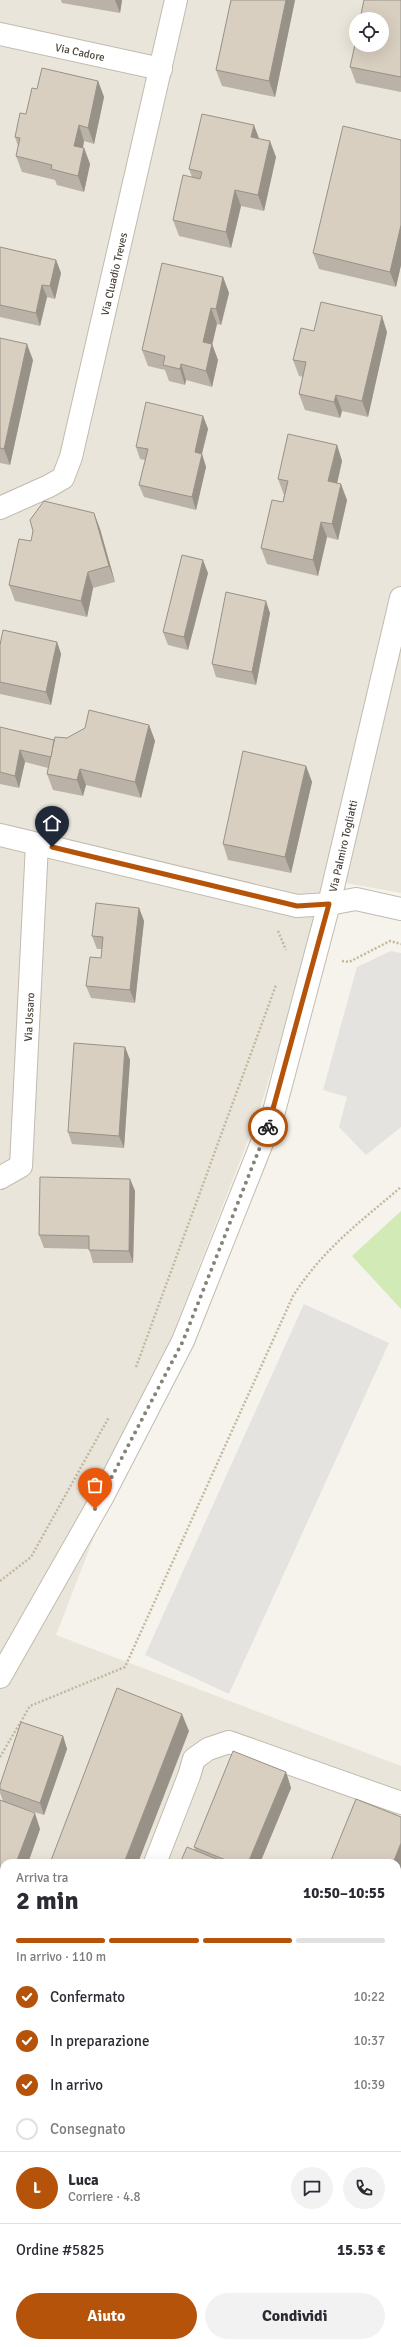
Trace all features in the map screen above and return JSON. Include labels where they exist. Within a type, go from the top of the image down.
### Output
[{"type":"street","name":"Via Cluadio Treves","points":[[0,508],[49,486],[63,478],[71,458],[176,0]]},
{"type":"street","name":"Via Cadore","points":[[0,34],[161,69]]},
{"type":"street","name":"Via Palmiro Togliatti","points":[[0,1677],[58,1572],[103,1496],[183,1341],[273,1114],[329,904],[401,598]]},
{"type":"street","points":[[0,835],[297,906],[329,904],[356,899],[401,909]]},
{"type":"street","name":"Via Ussaro","points":[[0,1178],[21,1166],[37,844]]},
{"type":"street","name":"Via Palmiro Togliatti","points":[[0,1646],[58,1572]]},
{"type":"street","points":[[157,1859],[189,1776],[194,1759],[208,1749],[229,1742],[401,1803]]},
{"type":"path","points":[[135,1370],[277,983]]},
{"type":"path","points":[[0,1757],[30,1706],[125,1666],[293,1296],[311,1269],[337,1241],[401,1187]]},
{"type":"path","points":[[0,1581],[31,1557],[112,1412]]},
{"type":"shaded area","points":[[0,0],[401,0],[401,893],[329,880],[259,1112],[56,1635],[401,1766],[401,1859],[0,1859]]},
{"type":"shaded area","points":[[391,951],[401,953],[401,1127],[366,1155],[339,1127],[347,1097],[323,1090],[357,967]]},
{"type":"shaded area","points":[[304,1304],[389,1343],[229,1694],[145,1655]]},
{"type":"green space","points":[[401,1211],[401,1309],[352,1256]]},
{"type":"building","points":[[231,0],[286,0],[269,81],[216,70]]},
{"type":"building","points":[[364,0],[401,0],[401,77],[350,67],[353,52],[389,52],[389,12],[361,12]]},
{"type":"building","points":[[42,68],[98,81],[88,128],[79,125],[74,146],[84,148],[78,176],[51,169],[52,165],[16,156],[20,138],[15,137],[20,113],[26,114],[32,88],[37,89]]},
{"type":"building","points":[[202,114],[254,125],[251,137],[270,141],[258,195],[235,190],[226,232],[173,220],[183,175],[200,179],[202,172],[189,169]]},
{"type":"building","points":[[343,126],[401,140],[401,225],[390,272],[313,253]]},
{"type":"building","points":[[0,247],[56,260],[50,286],[42,285],[36,313],[0,305]]},
{"type":"building","points":[[162,263],[223,277],[216,309],[211,308],[203,342],[212,344],[206,371],[181,364],[180,369],[163,365],[165,356],[142,350]]},
{"type":"building","points":[[321,302],[382,316],[362,401],[336,395],[334,402],[299,394],[306,362],[293,360],[301,328],[314,331]]},
{"type":"building","points":[[0,338],[27,344],[4,449],[0,448]]},
{"type":"building","points":[[146,402],[203,416],[195,452],[202,454],[192,497],[139,485],[148,449],[136,447]]},
{"type":"building","points":[[288,434],[337,445],[328,481],[341,484],[332,524],[321,522],[313,560],[261,548],[272,500],[283,502],[288,481],[278,479]]},
{"type":"building","points":[[44,501],[94,513],[109,566],[88,572],[81,601],[9,585],[19,539],[31,541],[33,531],[30,520]]},
{"type":"building","points":[[182,555],[203,560],[184,637],[163,632]]},
{"type":"building","points":[[226,592],[266,601],[252,672],[212,664]]},
{"type":"building","points":[[3,630],[57,642],[46,692],[0,682],[0,645]]},
{"type":"building","points":[[89,710],[149,725],[135,782],[80,769],[77,780],[47,774],[55,737],[67,738],[85,728]]},
{"type":"building","points":[[0,727],[54,740],[51,757],[20,750],[15,776],[0,772]]},
{"type":"building","points":[[243,751],[306,766],[285,857],[223,844]]},
{"type":"building","points":[[96,903],[139,908],[130,990],[86,986],[90,957],[101,958],[103,937],[92,936]]},
{"type":"building","points":[[74,1043],[125,1047],[119,1136],[68,1132]]},
{"type":"building","points":[[40,1177],[130,1179],[129,1251],[89,1250],[89,1236],[39,1235]]},
{"type":"building","points":[[117,1688],[182,1714],[126,1859],[52,1859]]},
{"type":"building","points":[[21,1722],[63,1736],[40,1803],[0,1789]]},
{"type":"building","points":[[233,1751],[286,1772],[250,1859],[223,1859],[194,1847]]},
{"type":"building","points":[[356,1799],[401,1817],[401,1843],[395,1859],[332,1859]]},
{"type":"building","points":[[0,1800],[35,1813],[18,1859],[0,1859]]},
{"type":"building","points":[[187,1847],[216,1859],[182,1859]]},
{"type":"way so far","points":[[95,1509],[183,1341],[268,1127]]},
{"type":"route","points":[[52,847],[230,888],[297,906],[329,904],[273,1114],[268,1127]]}]
